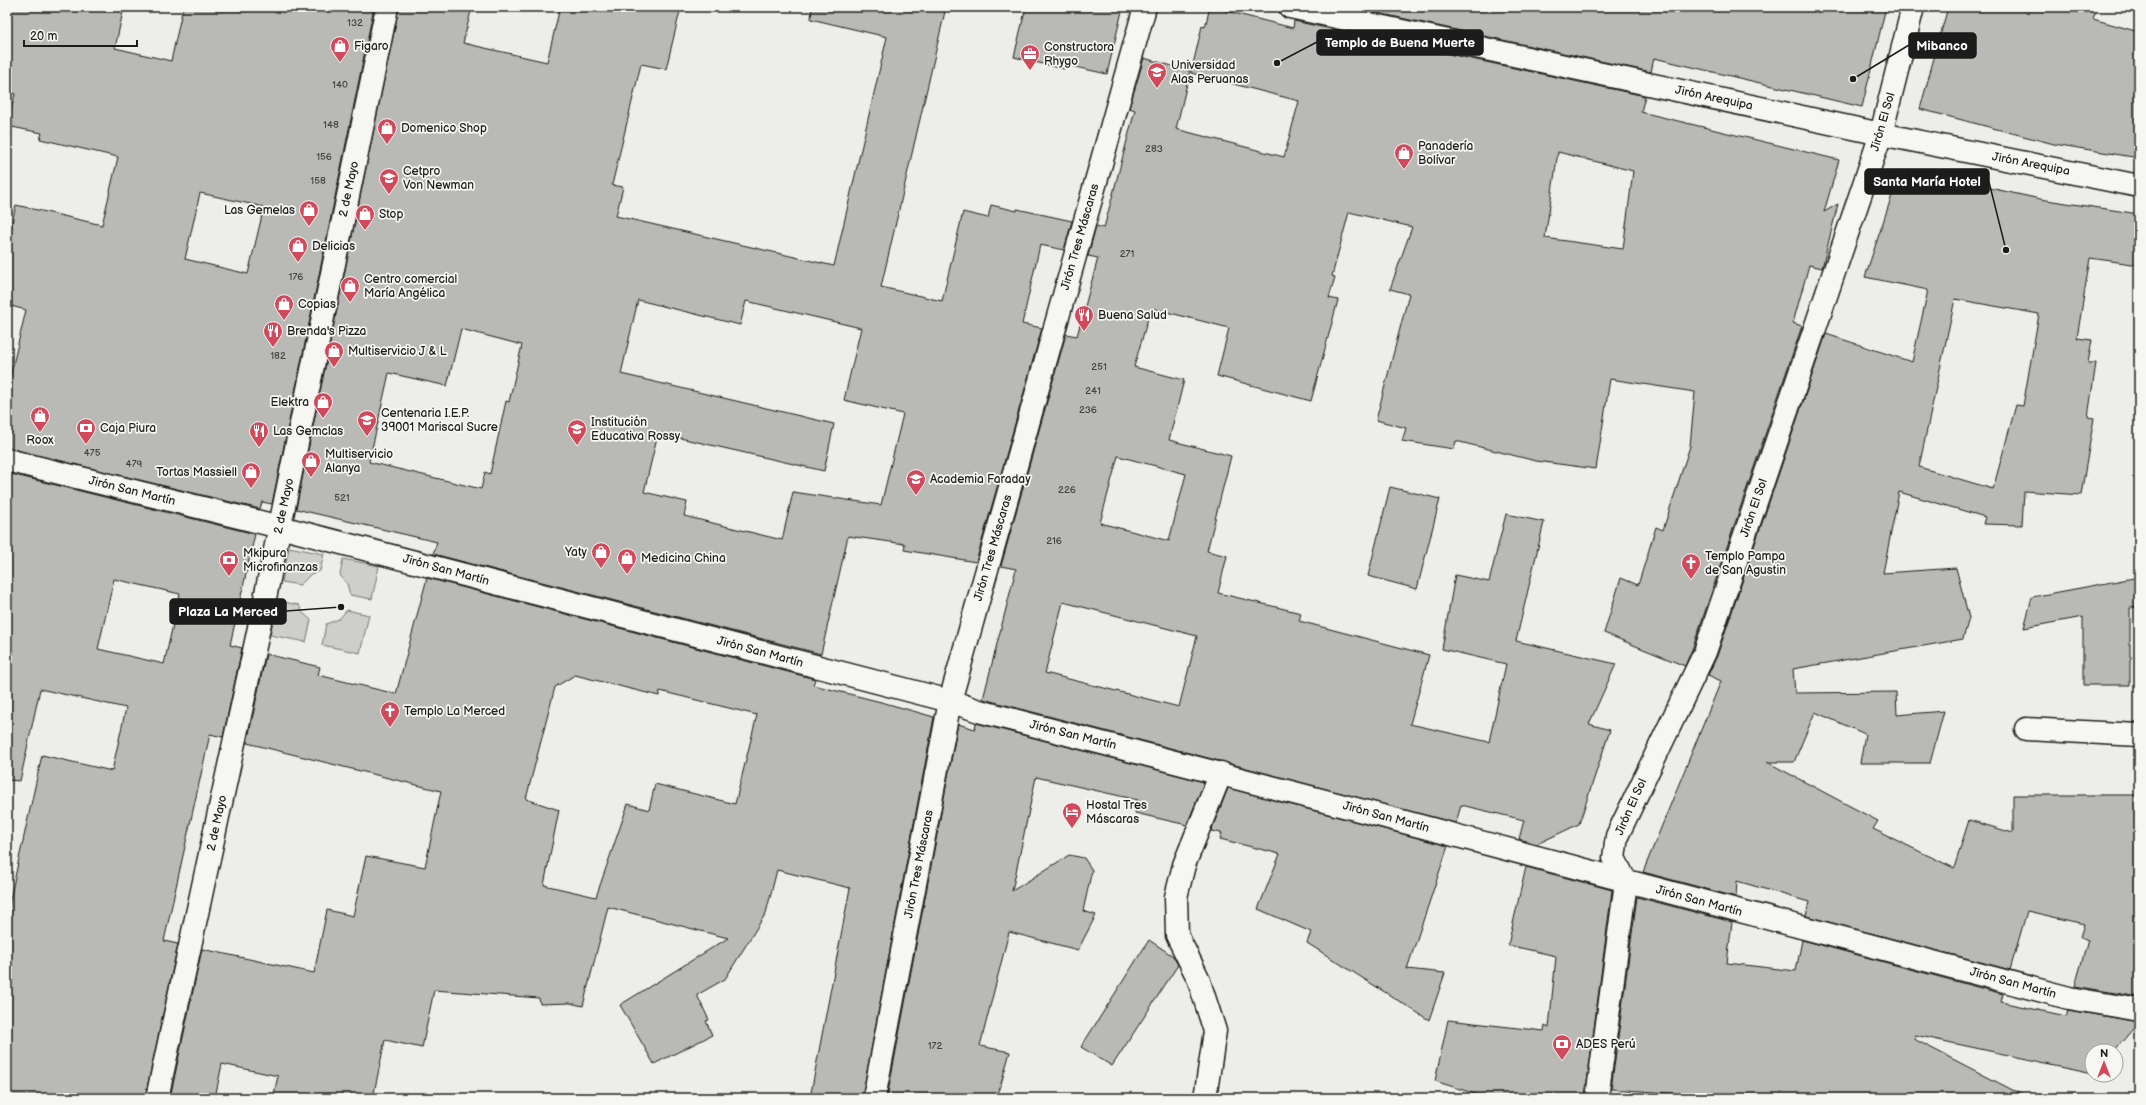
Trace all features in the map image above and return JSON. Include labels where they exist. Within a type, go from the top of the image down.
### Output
[{"type":"street","name":"2 de Mayo","points":[[157,1098],[280,527],[386,7]]},
{"type":"street","name":"Jirón Tres Máscaras","points":[[874,1098],[950,701],[1145,7]]},
{"type":"street","name":"Jirón Arequipa","points":[[1290,7],[1881,134],[2139,186]]},
{"type":"street","name":"Jirón El Sol","points":[[1626,882],[1614,858],[1617,836],[1705,652],[1881,134],[1913,7]]},
{"type":"street","name":"Jirón San Martín","points":[[7,460],[280,527],[337,544],[950,701],[979,711],[1221,772],[1626,882],[2069,998],[2139,1010]]},
{"type":"street","points":[[2026,730],[2139,735]]},
{"type":"street","points":[[1205,1098],[1215,1031],[1198,978],[1177,935],[1176,897],[1184,865],[1221,772]]},
{"type":"street","points":[[1597,1098],[1626,882]]},
{"type":"shaded area","points":[[289,547],[324,554],[320,571],[311,574],[300,585],[282,582]]},
{"type":"shaded area","points":[[343,559],[379,566],[372,599],[350,595],[347,584],[340,575]]},
{"type":"shaded area","points":[[278,601],[299,605],[302,612],[311,620],[306,642],[270,635]]},
{"type":"shaded area","points":[[347,610],[369,615],[360,653],[322,645],[326,624],[339,619]]},
{"type":"building","points":[[7,7],[124,7],[115,48],[171,61],[183,7],[374,7],[272,504],[262,502],[260,509],[7,448],[7,390],[26,310],[7,305],[7,243],[16,205],[102,225],[118,157],[40,139],[42,133],[7,126],[15,94],[7,92]],"holes":[[[200,193],[264,207],[248,274],[185,259]]]},
{"type":"building","points":[[399,7],[472,7],[463,43],[547,62],[560,7],[681,7],[666,69],[641,64],[612,185],[623,187],[616,216],[834,266],[887,37],[811,19],[812,7],[946,7],[881,287],[942,301],[963,212],[988,218],[991,205],[1072,221],[1064,250],[1040,245],[1022,324],[1042,328],[976,562],[904,550],[905,544],[848,536],[821,654],[433,554],[437,542],[296,509]],"holes":[[[638,300],[740,325],[746,301],[861,328],[844,400],[903,414],[881,505],[793,492],[782,540],[684,516],[687,502],[644,492],[658,433],[824,471],[834,424],[621,374]],[[461,329],[522,345],[509,402],[506,401],[490,474],[485,472],[481,489],[369,462],[389,373],[447,386]]]},
{"type":"building","points":[[1026,7],[1123,7],[1107,74],[1066,65],[1064,69],[1014,57]]},
{"type":"building","points":[[1210,7],[1293,28],[1294,21],[1645,96],[1641,112],[1839,160],[1824,212],[1838,204],[1822,268],[1809,265],[1793,323],[1802,326],[1693,647],[1685,666],[1604,633],[1621,578],[1638,585],[1656,527],[1663,530],[1690,446],[1695,392],[1610,379],[1596,469],[1536,461],[1456,441],[1454,449],[1402,441],[1406,428],[1376,420],[1409,294],[1390,289],[1412,227],[1349,212],[1332,276],[1335,277],[1329,298],[1338,300],[1311,401],[1217,376],[1229,328],[1151,308],[1134,367],[1184,380],[1169,440],[1231,456],[1207,551],[1227,556],[1218,593],[1301,613],[1299,621],[1429,655],[1410,724],[1489,742],[1506,664],[1442,649],[1455,575],[1489,582],[1506,514],[1544,522],[1516,641],[1616,664],[1589,724],[1610,730],[1579,824],[1537,844],[1519,839],[1524,820],[1461,805],[1456,823],[983,699],[1016,569],[1001,566],[1066,334],[1077,336],[1098,258],[1088,256],[1096,226],[1104,228],[1135,110],[1129,108],[1144,58],[1190,71],[1176,129],[1284,157],[1299,101],[1191,73],[1202,26],[1205,27]],"holes":[[[1558,152],[1633,171],[1623,249],[1545,238]],[[1118,456],[1186,474],[1169,541],[1100,523]],[[1063,602],[1197,636],[1179,707],[1045,673]]]},
{"type":"building","points":[[1350,7],[1886,7],[1862,107],[1654,58],[1651,72]]},
{"type":"building","points":[[1948,7],[2097,7],[2093,19],[2139,32],[2139,158],[2054,144],[1920,109]]},
{"type":"building","points":[[1908,170],[2040,199],[2139,214],[2139,265],[2090,258],[2077,338],[2092,340],[2088,363],[2096,363],[2088,417],[2094,418],[2081,495],[2024,491],[2022,525],[1983,524],[1985,517],[1899,492],[1883,573],[1956,568],[1969,618],[1963,639],[1793,669],[1795,693],[1896,692],[1897,715],[1944,711],[1930,763],[1860,763],[1865,734],[1815,712],[1794,762],[1767,762],[1878,821],[1873,829],[1954,868],[1969,820],[2013,833],[2013,795],[2139,795],[2139,997],[2075,986],[2088,940],[2080,937],[2084,924],[2027,911],[2010,970],[1806,916],[1809,902],[1737,881],[1736,897],[1643,872],[1721,681],[1708,675],[1717,656],[1826,334],[1912,362],[1928,290],[1865,277],[1900,171],[1908,173]],"holes":[[[1955,299],[2039,314],[2023,406],[2016,405],[1993,489],[1919,467]]]},
{"type":"building","points":[[7,473],[255,534],[230,645],[242,648],[223,737],[210,734],[164,941],[178,944],[145,1098],[7,1098],[7,913],[42,755],[112,771],[126,708],[40,689],[20,781],[7,780]],"holes":[[[114,579],[180,594],[164,664],[98,649]]]},
{"type":"building","points":[[1390,487],[1440,499],[1417,589],[1368,576]]},
{"type":"building","points":[[2139,577],[2139,607],[2130,608],[2130,685],[2083,685],[2083,617],[2024,628],[2032,597]]},
{"type":"building","points":[[427,578],[815,679],[813,685],[934,717],[862,1098],[810,1098],[850,888],[777,870],[766,913],[725,979],[697,995],[709,1020],[706,1021],[712,1035],[654,1064],[620,1005],[728,938],[608,907],[583,1006],[570,1003],[540,1004],[539,998],[434,990],[422,1048],[385,1040],[373,1098],[273,1098],[278,1076],[222,1064],[215,1098],[170,1098],[202,949],[314,973],[327,910],[353,916],[366,856],[425,867],[441,791],[247,743],[266,654],[320,667],[318,675],[396,694]],"holes":[[[575,675],[659,696],[660,691],[757,715],[735,804],[655,784],[649,810],[628,804],[596,897],[544,885],[559,810],[526,799],[555,687]]]},
{"type":"building","points":[[976,723],[1204,782],[1187,825],[1135,813],[1138,800],[1036,777],[1012,891],[1069,855],[1084,858],[1092,870],[1083,911],[1096,915],[1078,950],[1009,932],[980,1046],[1010,1052],[997,1098],[887,1098],[958,724],[975,729]]},
{"type":"building","points":[[1228,788],[1448,846],[1407,969],[1445,973],[1429,1020],[1307,943],[1311,932],[1258,909],[1280,854],[1220,839],[1222,833],[1211,831]]},
{"type":"building","points":[[1526,867],[1612,890],[1585,1098],[1488,1098],[1435,1081],[1448,1020],[1544,1031],[1545,1026],[1549,1028],[1556,956],[1508,945]]},
{"type":"building","points":[[1637,897],[1732,922],[1727,963],[1796,971],[1802,940],[2003,994],[2001,1002],[2066,1016],[2068,1010],[2139,1022],[2121,1043],[2084,1043],[2084,1071],[1915,1035],[1914,1039],[2028,1098],[1698,1098],[1698,1095],[1611,1089]]},
{"type":"building","points":[[1149,940],[1173,956],[1178,965],[1112,1066],[1081,1047]]},
{"type":"place","name":"Figaro","points":[[340,63]]},
{"type":"place","name":"Templo de Buena Muerte","points":[[1277,63]]},
{"type":"place","name":"Constructora Rhygo","points":[[1030,71]]},
{"type":"place","name":"Mibanco","points":[[1853,79]]},
{"type":"place","name":"Universidad Alas Peruanas","points":[[1157,89]]},
{"type":"place","name":"Domenico Shop","points":[[387,145]]},
{"type":"place","name":"Panadería Bolívar","points":[[1404,170]]},
{"type":"place","name":"Cetpro Von Newman","points":[[389,195]]},
{"type":"place","name":"Las Gemelas","points":[[309,227]]},
{"type":"place","name":"Stop","points":[[365,231]]},
{"type":"place","name":"Santa María Hotel","points":[[2006,250]]},
{"type":"place","name":"Delicias","points":[[298,263]]},
{"type":"place","name":"Centro comercial María Angélica","points":[[350,303]]},
{"type":"place","name":"Copias","points":[[284,321]]},
{"type":"place","name":"Buena Salud","points":[[1084,332]]},
{"type":"place","name":"Brenda's Pizza","points":[[273,348]]},
{"type":"place","name":"Multiservicio J & L","points":[[334,368]]},
{"type":"place","name":"Elektra","points":[[323,419]]},
{"type":"place","name":"Roox","points":[[40,433]]},
{"type":"place","name":"Centenaria I.E.P. 39001 Mariscal Sucre","points":[[367,437]]},
{"type":"place","name":"Caja Piura","points":[[86,445]]},
{"type":"place","name":"Institución Educativa Rossy","points":[[577,446]]},
{"type":"place","name":"Las Gemclas","points":[[259,448]]},
{"type":"place","name":"Multiservicio Alanya","points":[[311,478]]},
{"type":"place","name":"Tortas Massiell","points":[[251,489]]},
{"type":"place","name":"Academia Faraday","points":[[916,496]]},
{"type":"place","name":"Yaty","points":[[601,569]]},
{"type":"place","name":"Medicina China","points":[[627,575]]},
{"type":"place","name":"Mkipura Microfinanzas","points":[[229,577]]},
{"type":"place","name":"Templo Pampa de San Agustin","points":[[1691,580]]},
{"type":"place","name":"Plaza La Merced","points":[[341,607]]},
{"type":"place","name":"Templo La Merced","points":[[390,728]]},
{"type":"place","name":"Hostal Tres Máscaras","points":[[1072,829]]},
{"type":"place","name":"ADES Perú","points":[[1562,1061]]}]
